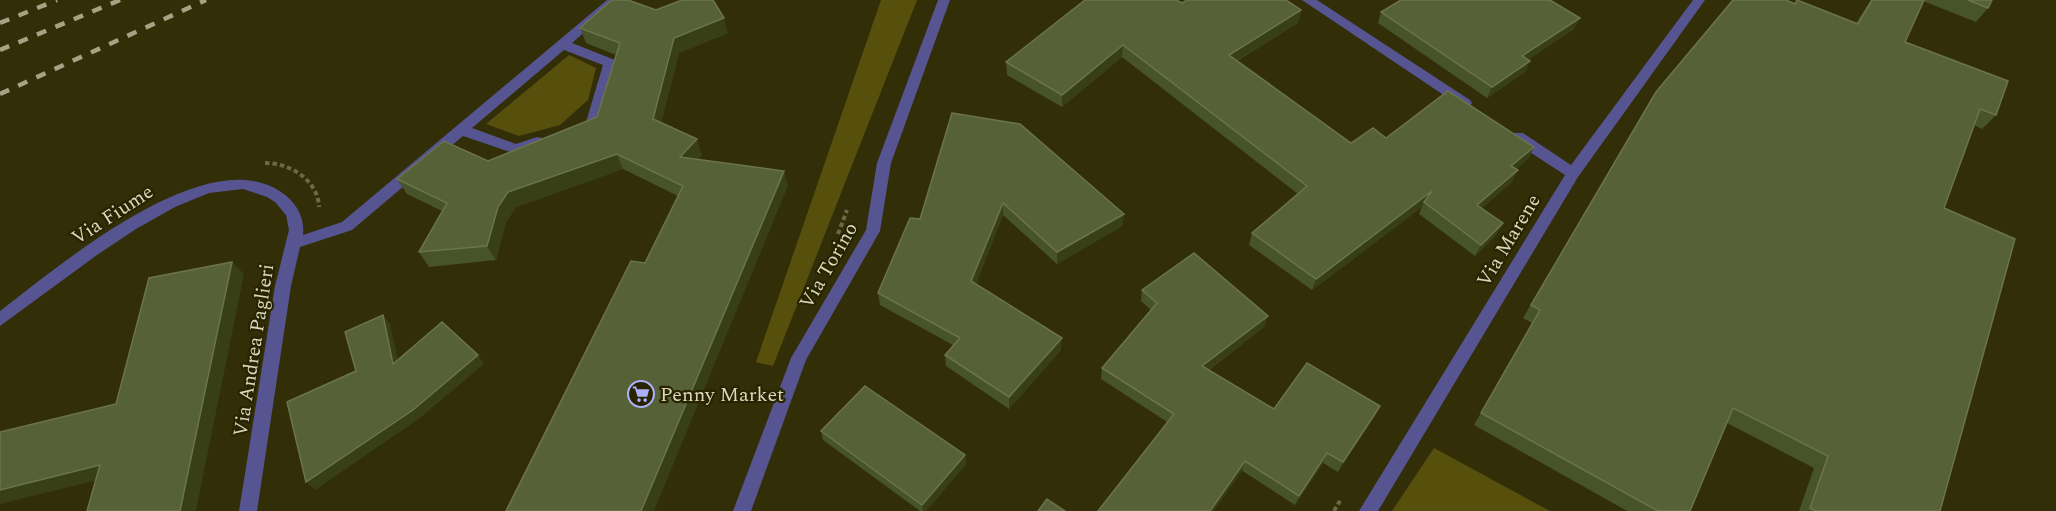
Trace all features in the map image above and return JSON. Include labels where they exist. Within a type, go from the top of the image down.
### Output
[{"type":"street","name":"Via Andrea Paglieri","points":[[248,511],[292,244],[347,226],[615,0]]},
{"type":"street","name":"Via Torino","points":[[742,511],[799,358],[873,231],[884,163],[944,0]]},
{"type":"street","points":[[1308,0],[1477,111]]},
{"type":"street","name":"Via Marene","points":[[1368,511],[1573,173],[1699,0]]},
{"type":"street","points":[[564,45],[610,63],[592,125],[570,132]]},
{"type":"street","points":[[461,130],[516,149],[549,139]]},
{"type":"street","points":[[1506,130],[1573,173]]},
{"type":"street","name":"Via Fiume","points":[[0,320],[129,224],[172,200],[208,188],[233,184],[264,188],[285,201],[296,224],[292,244]]},
{"type":"path","points":[[261,164],[272,162],[306,178],[316,187],[321,197],[314,237]]},
{"type":"shaded area","points":[[881,0],[917,0],[773,366],[756,362]]},
{"type":"shaded area","points":[[569,55],[596,68],[588,100],[560,125],[519,136],[486,124]]},
{"type":"shaded area","points":[[1434,448],[1550,511],[1392,511]]},
{"type":"building","points":[[612,0],[628,0],[656,10],[682,0],[713,0],[724,18],[674,38],[653,119],[697,139],[680,157],[784,171],[641,511],[506,511],[631,261],[645,263],[683,186],[617,154],[508,192],[498,207],[487,246],[419,252],[447,203],[397,179],[444,141],[488,161],[597,117],[620,43],[580,28]]},
{"type":"building","points":[[1085,0],[1176,0],[1182,3],[1187,0],[1286,0],[1301,10],[1229,55],[1351,143],[1373,128],[1386,138],[1448,91],[1534,147],[1511,166],[1518,170],[1477,205],[1503,223],[1481,245],[1424,202],[1432,191],[1316,279],[1252,233],[1307,186],[1123,45],[1062,95],[1006,62]]},
{"type":"building","points":[[1401,0],[1550,0],[1580,18],[1522,56],[1530,61],[1492,87],[1381,12]]},
{"type":"building","points":[[1733,0],[1786,0],[1795,4],[1797,0],[1858,24],[1872,0],[1924,0],[1905,42],[2008,81],[1996,115],[1980,109],[1944,208],[2015,239],[1940,511],[1816,511],[1810,508],[1828,456],[1733,408],[1690,511],[1658,511],[1481,413],[1540,310],[1531,305],[1656,92]]},
{"type":"building","points":[[1968,0],[1992,0],[1988,8]]},
{"type":"building","points":[[952,113],[1020,124],[1124,214],[1057,252],[1003,203],[971,281],[1062,338],[1009,397],[945,355],[960,338],[878,293],[910,218],[920,219]]},
{"type":"building","points":[[1194,253],[1268,316],[1202,366],[1274,409],[1307,363],[1380,406],[1343,462],[1327,453],[1299,496],[1245,461],[1210,511],[1098,511],[1174,414],[1102,368],[1157,303],[1142,290]]},
{"type":"building","points":[[232,262],[180,511],[87,511],[100,465],[0,490],[0,432],[116,404],[149,278]]},
{"type":"building","points":[[383,315],[393,364],[442,322],[478,355],[413,410],[306,482],[287,402],[356,371],[345,332]]},
{"type":"building","points":[[865,386],[965,455],[922,505],[821,431]]},
{"type":"building","points":[[1047,499],[1065,511],[1038,511]]},
{"type":"railway","points":[[0,23],[57,0]]},
{"type":"railway","points":[[0,50],[120,0]]},
{"type":"railway","points":[[0,94],[206,0]]},
{"type":"place","name":"Penny Market","points":[[641,394]]}]
